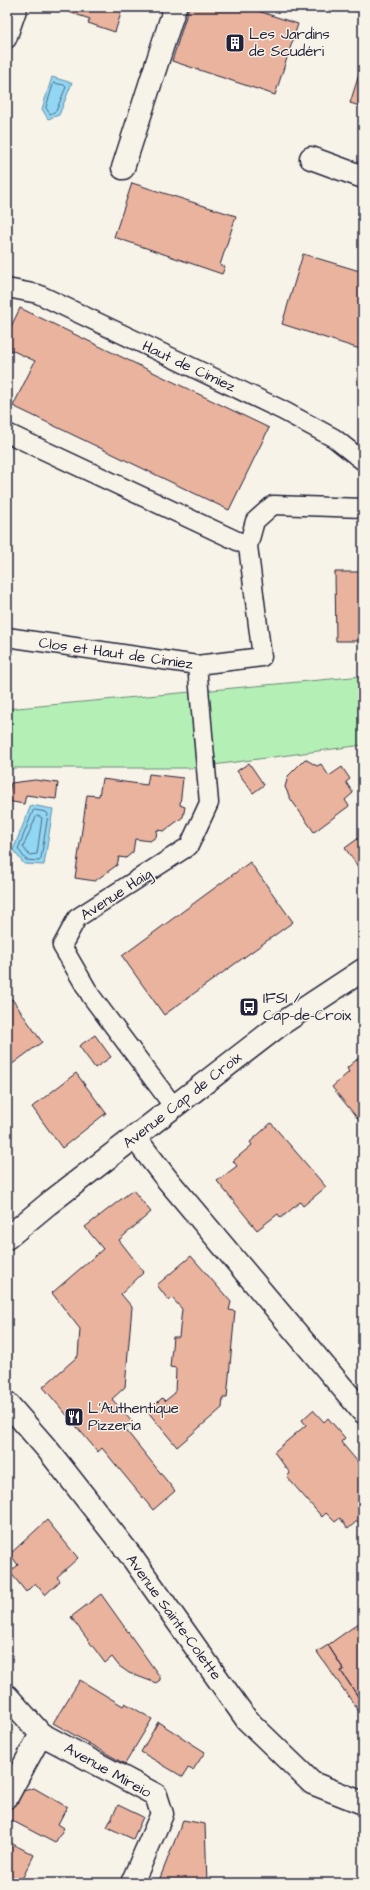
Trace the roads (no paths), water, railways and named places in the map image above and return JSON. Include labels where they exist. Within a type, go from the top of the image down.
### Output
[{"type":"street","points":[[122,168],[175,7]]},
{"type":"street","points":[[311,158],[363,177]]},
{"type":"street","name":"Avenue Cap de Croix","points":[[7,1238],[48,1204],[280,1024],[363,970]]},
{"type":"street","points":[[135,1138],[166,1178],[363,1412]]},
{"type":"street","name":"Avenue Sainte-Colette","points":[[7,1403],[48,1450],[131,1556],[247,1720],[312,1783],[363,1803]]},
{"type":"street","name":"Avenue Mireio","points":[[7,1696],[41,1734],[156,1795],[162,1814],[132,1883]]},
{"type":"street","points":[[7,1797],[41,1734]]},
{"type":"lane","points":[[7,39],[18,7]]},
{"type":"lane","name":"Haut de Cimiez","points":[[7,288],[38,294],[282,410],[334,438],[363,461]]},
{"type":"lane","points":[[7,433],[248,546]]},
{"type":"lane","name":"Clos et Haut de Cimiez","points":[[7,638],[197,664],[262,657],[248,546],[255,521],[273,505],[363,508]]},
{"type":"lane","name":"Avenue Haig","points":[[174,1107],[91,996],[62,946],[77,918],[189,846],[209,803],[197,664]]},
{"type":"water","points":[[52,77],[72,83],[59,115],[48,119],[42,109]]},
{"type":"water","points":[[31,805],[53,809],[44,865],[24,864],[13,850]]},
{"type":"place","name":"Les Jardins de Scudéri","points":[[235,43]]},
{"type":"place","name":"IFSI / Cap-de-Croix","points":[[249,1007]]},
{"type":"place","name":"L'Authentique Pizzeria","points":[[74,1417]]}]
